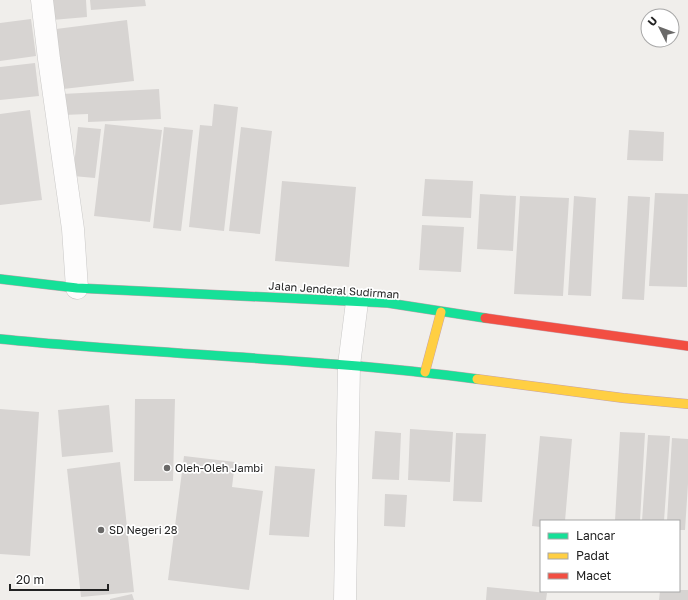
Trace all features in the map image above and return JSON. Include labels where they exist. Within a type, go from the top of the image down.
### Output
[{"type":"highway","name":"Jalan Jenderal Sudirman","points":[[0,279],[77,288],[388,303],[441,312],[688,346]]},
{"type":"highway","points":[[425,372],[441,312]]},
{"type":"highway","points":[[0,339],[80,348],[349,365],[425,372],[622,398],[688,404]]},
{"type":"street","points":[[42,0],[73,229],[77,288]]},
{"type":"street","points":[[344,600],[349,365],[357,302]]},
{"type":"building","points":[[50,0],[86,0],[87,17],[52,20]]},
{"type":"building","points":[[90,0],[145,0],[146,6],[91,10]]},
{"type":"building","points":[[31,19],[36,56],[0,61],[0,23]]},
{"type":"building","points":[[127,20],[134,81],[63,89],[56,29]]},
{"type":"building","points":[[35,63],[39,96],[0,100],[0,67]]},
{"type":"building","points":[[159,89],[161,119],[88,122],[88,114],[63,115],[62,94]]},
{"type":"building","points":[[214,104],[238,107],[224,231],[189,227],[200,125],[212,126]]},
{"type":"building","points":[[30,110],[42,200],[0,205],[0,114]]},
{"type":"building","points":[[105,124],[162,130],[150,222],[94,216]]},
{"type":"building","points":[[78,127],[101,129],[95,178],[73,176]]},
{"type":"building","points":[[164,127],[193,130],[181,231],[153,228]]},
{"type":"building","points":[[241,127],[272,131],[260,234],[229,231]]},
{"type":"building","points":[[629,130],[664,132],[663,161],[627,160]]},
{"type":"building","points":[[425,179],[473,181],[471,218],[422,216]]},
{"type":"building","points":[[282,181],[356,187],[349,267],[275,261]]},
{"type":"building","points":[[655,193],[688,194],[687,287],[649,286]]},
{"type":"building","points":[[480,194],[516,196],[513,251],[477,249]]},
{"type":"building","points":[[520,196],[569,198],[563,296],[514,294]]},
{"type":"building","points":[[574,196],[596,198],[591,296],[568,295]]},
{"type":"building","points":[[628,196],[650,197],[644,300],[622,299]]},
{"type":"building","points":[[422,225],[464,227],[461,272],[419,270]]},
{"type":"building","points":[[135,399],[175,399],[173,481],[134,481]]},
{"type":"building","points":[[109,405],[113,452],[62,457],[58,410]]},
{"type":"building","points":[[0,409],[39,412],[30,556],[0,554]]},
{"type":"building","points":[[410,429],[453,432],[450,482],[408,480]]},
{"type":"building","points":[[375,431],[401,433],[399,480],[372,479]]},
{"type":"building","points":[[620,432],[645,433],[640,520],[615,520]]},
{"type":"building","points":[[456,433],[486,434],[482,502],[453,501]]},
{"type":"building","points":[[648,435],[670,436],[664,520],[642,520]]},
{"type":"building","points":[[540,436],[572,439],[565,520],[540,520],[540,527],[532,526]]},
{"type":"building","points":[[672,438],[688,439],[688,484],[685,530],[680,530],[680,520],[667,520]]},
{"type":"building","points":[[184,456],[235,462],[232,487],[263,491],[249,590],[168,580]]},
{"type":"building","name":"SD Negeri 28","points":[[120,462],[134,592],[81,597],[67,469]]},
{"type":"building","points":[[275,466],[315,469],[309,537],[269,535]]},
{"type":"building","points":[[385,494],[407,495],[405,527],[384,526]]},
{"type":"building","points":[[487,587],[547,593],[546,600],[486,600]]},
{"type":"building","points":[[680,590],[688,590],[688,600],[659,600],[660,592],[680,592]]},
{"type":"building","points":[[132,594],[134,600],[110,600],[110,599]]},
{"type":"traffic: fast","points":[[0,279],[77,288],[388,303],[485,318]]},
{"type":"traffic: fast","points":[[0,339],[119,349],[299,361],[477,379]]},
{"type":"traffic: slow","points":[[425,372],[441,312]]},
{"type":"traffic: slow","points":[[477,379],[623,398],[688,404]]},
{"type":"traffic: jam","points":[[485,318],[688,346]]},
{"type":"place","name":"Oleh-Oleh Jambi","points":[[167,468]]},
{"type":"place","name":"SD Negeri 28","points":[[101,530]]}]
